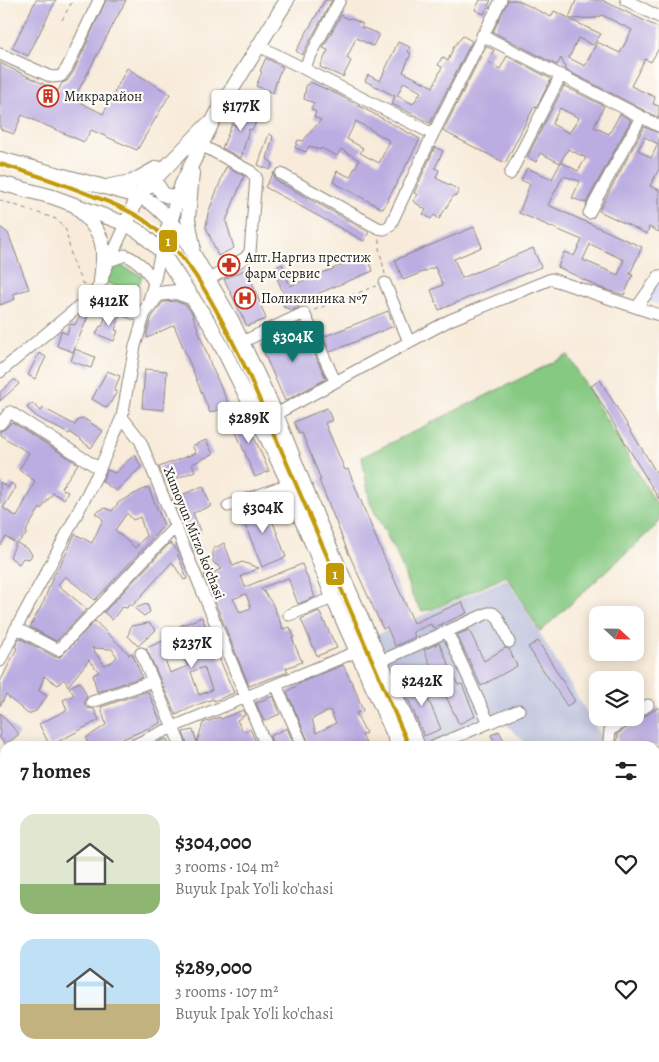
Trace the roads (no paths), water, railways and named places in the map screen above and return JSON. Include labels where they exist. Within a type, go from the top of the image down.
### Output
[{"type":"main road","points":[[161,251],[176,198],[198,150],[216,115],[287,0]]},
{"type":"main road","points":[[126,224],[138,196],[152,179],[216,115]]},
{"type":"main road","points":[[195,257],[188,219],[190,182],[198,150]]},
{"type":"main road","points":[[104,186],[117,185],[138,179],[176,155]]},
{"type":"main road","points":[[0,159],[138,196],[152,203],[170,220],[195,257],[242,342],[276,414],[318,520],[416,741]]},
{"type":"main road","points":[[152,179],[163,194],[176,198]]},
{"type":"main road","points":[[0,183],[53,197],[126,224],[161,251],[193,298],[226,355],[289,484],[295,505],[333,598],[397,741]]},
{"type":"main road","points":[[75,205],[99,233],[104,247],[99,283]]},
{"type":"main road","points":[[145,311],[158,294],[176,292],[193,298]]},
{"type":"street","points":[[0,54],[52,77],[61,76],[68,68],[99,0]]},
{"type":"street","points":[[304,68],[340,0]]},
{"type":"street","points":[[281,174],[378,228],[384,229],[390,226],[482,34],[501,0]]},
{"type":"street","points":[[626,0],[659,17]]},
{"type":"street","points":[[482,34],[659,126]]},
{"type":"street","points":[[259,46],[433,134]]},
{"type":"street","points":[[510,174],[561,75]]},
{"type":"street","points":[[589,213],[641,117]]},
{"type":"street","points":[[198,150],[250,171],[256,177],[250,252],[245,258],[208,280]]},
{"type":"street","points":[[0,372],[95,293],[126,224]]},
{"type":"street","points":[[0,661],[100,470],[122,417],[136,346],[161,251]]},
{"type":"street","points":[[109,261],[125,256],[137,260],[154,282]]},
{"type":"street","points":[[638,308],[659,276]]},
{"type":"street","points":[[276,414],[450,320],[551,279],[659,314]]},
{"type":"street","points":[[385,283],[409,342]]},
{"type":"street","points":[[90,296],[145,311]]},
{"type":"street","points":[[242,342],[304,313],[334,381]]},
{"type":"street","points":[[0,424],[10,412],[100,470]]},
{"type":"street","name":"Xumoyun Mirzo ko'chasi","points":[[122,417],[140,440],[264,741]]},
{"type":"street","points":[[228,506],[289,484]]},
{"type":"street","points":[[16,628],[58,650],[175,527]]},
{"type":"street","points":[[289,615],[333,598]]},
{"type":"street","points":[[381,661],[488,613],[498,618],[509,642]]},
{"type":"street","points":[[447,631],[489,723]]},
{"type":"street","points":[[143,741],[358,651]]},
{"type":"street","points":[[141,653],[179,741]]},
{"type":"street","points":[[92,702],[153,680]]},
{"type":"street","points":[[276,685],[301,741]]},
{"type":"street","points":[[644,708],[648,705]]},
{"type":"street","points":[[447,741],[519,710]]},
{"type":"street","points":[[609,741],[610,730],[617,726]]},
{"type":"place","name":"Микрарайон","points":[[48,96]]},
{"type":"place","name":"Апт.Наргиз престиж фарм сервис","points":[[229,265]]},
{"type":"place","name":"Поликлиника №7","points":[[245,298]]}]
